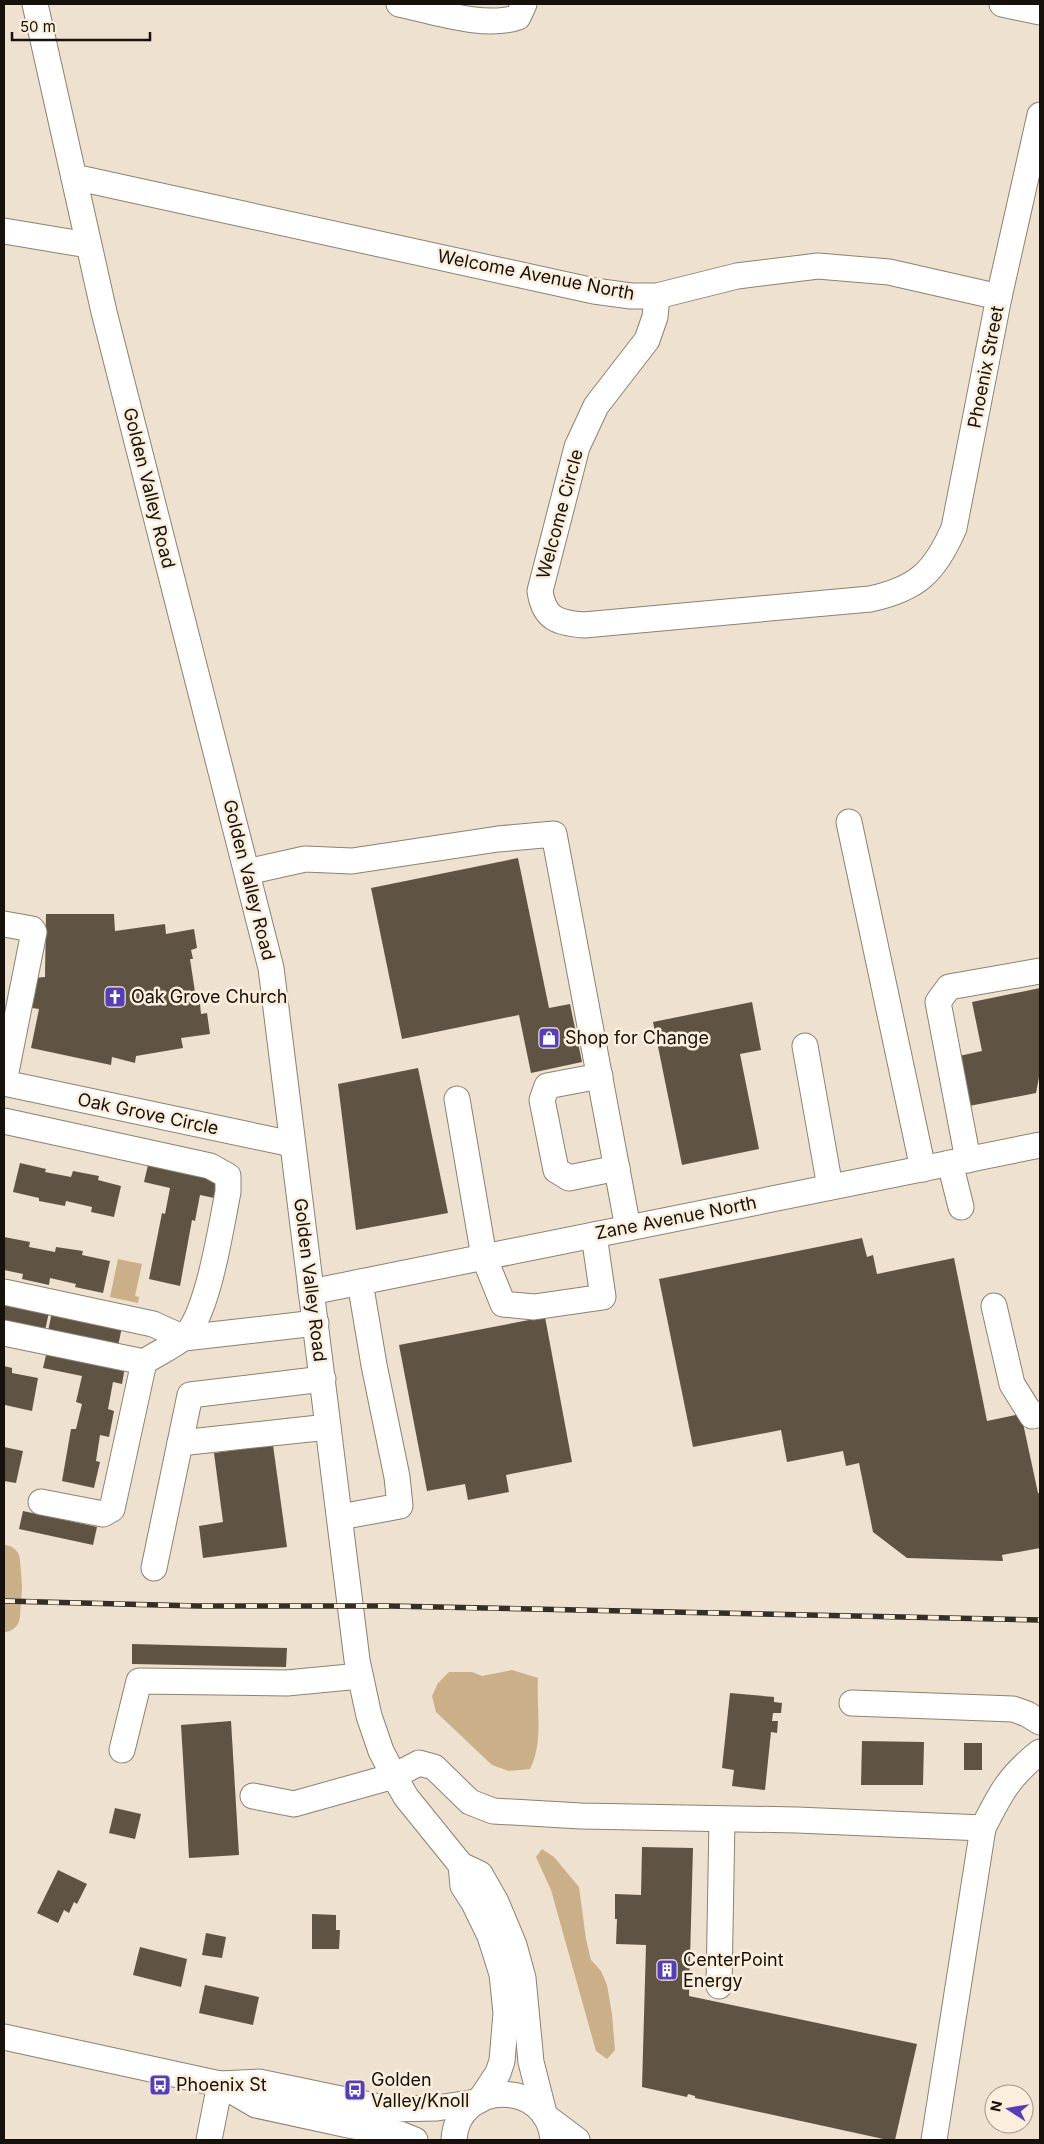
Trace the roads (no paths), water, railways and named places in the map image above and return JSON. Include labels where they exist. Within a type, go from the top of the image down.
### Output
[{"type":"street","name":"Golden Valley Road","points":[[35,4],[88,246],[270,968],[360,1676],[369,1716],[381,1751],[406,1798],[461,1865],[480,1874],[496,1902],[514,1945],[523,1978],[532,2062],[544,2114],[550,2123],[554,2140]]},
{"type":"street","points":[[399,4],[491,22],[507,21],[518,17],[524,4]]},
{"type":"street","points":[[1002,4],[1040,12]]},
{"type":"street","name":"Phoenix Street","points":[[893,594],[914,584],[931,569],[945,550],[954,528],[999,297],[1040,115]]},
{"type":"street","name":"Welcome Avenue North","points":[[74,177],[594,290],[631,296],[657,296],[737,276],[818,266],[889,272],[999,297]]},
{"type":"street","points":[[4,231],[88,246]]},
{"type":"street","name":"Welcome Circle","points":[[657,296],[655,316],[647,340],[596,406],[577,447],[540,591],[542,603],[550,616],[564,624],[584,625],[870,599],[893,594]]},
{"type":"street","points":[[850,822],[923,1169]]},
{"type":"street","points":[[247,872],[305,859],[352,861],[498,839],[554,834],[628,1228]]},
{"type":"street","points":[[4,924],[32,929],[34,932],[4,1082]]},
{"type":"street","points":[[961,1207],[959,1161],[938,1002],[949,987],[1040,971]]},
{"type":"street","points":[[805,1046],[830,1187]]},
{"type":"street","points":[[600,1076],[547,1086],[542,1100],[556,1170],[569,1178],[617,1168]]},
{"type":"street","name":"Oak Grove Circle","points":[[4,1082],[292,1144]]},
{"type":"street","points":[[457,1100],[484,1257],[503,1304],[534,1307],[603,1297],[594,1235]]},
{"type":"street","points":[[4,1121],[210,1166],[228,1176],[228,1192],[204,1303],[195,1324],[184,1338],[144,1362],[4,1333]]},
{"type":"street","name":"Zane Avenue North","points":[[312,1292],[1040,1145]]},
{"type":"street","points":[[340,1517],[400,1506],[397,1477],[374,1365],[360,1282]]},
{"type":"street","points":[[4,1292],[153,1324],[184,1338],[316,1322]]},
{"type":"street","points":[[994,1306],[1012,1384],[1032,1416],[1040,1414]]},
{"type":"street","points":[[41,1502],[103,1514],[112,1509],[144,1362]]},
{"type":"street","points":[[154,1568],[190,1394],[322,1379]]},
{"type":"street","points":[[180,1443],[328,1427]]},
{"type":"street","points":[[122,1750],[139,1681],[288,1683],[360,1676]]},
{"type":"street","points":[[852,1703],[1013,1710],[1027,1714],[1040,1722]]},
{"type":"street","points":[[934,2140],[982,1828],[1000,1793],[1020,1767],[1040,1752]]},
{"type":"street","points":[[253,1796],[294,1804],[394,1776],[419,1763],[434,1767],[470,1802],[493,1811],[581,1816],[850,1822],[982,1828]]},
{"type":"street","points":[[719,1986],[722,1819]]},
{"type":"street","name":"Golden Valley Road","points":[[454,2140],[460,2119],[478,2101],[494,2080],[502,2061],[506,2013],[502,1974],[490,1936],[474,1903],[463,1886],[461,1865]]},
{"type":"street","points":[[4,2038],[220,2084],[259,2082],[389,2109],[437,2108],[478,2101],[499,2094],[519,2096],[537,2106],[544,2114],[577,2140]]},
{"type":"street","points":[[209,2140],[220,2084]]},
{"type":"street","points":[[220,2084],[256,2105],[352,2126],[400,2134],[416,2140]]},
{"type":"waterway","points":[[4,1561],[6,1587],[4,1616]]},
{"type":"railway","points":[[4,1601],[198,1606],[389,1606],[1040,1620]]},
{"type":"place","name":"Oak Grove Church","points":[[115,997]]},
{"type":"place","name":"Shop for Change","points":[[549,1038]]},
{"type":"place","name":"CenterPoint Energy","points":[[667,1970]]},
{"type":"place","name":"Phoenix St","points":[[160,2085]]},
{"type":"place","name":"Golden Valley/Knoll","points":[[355,2090]]}]
